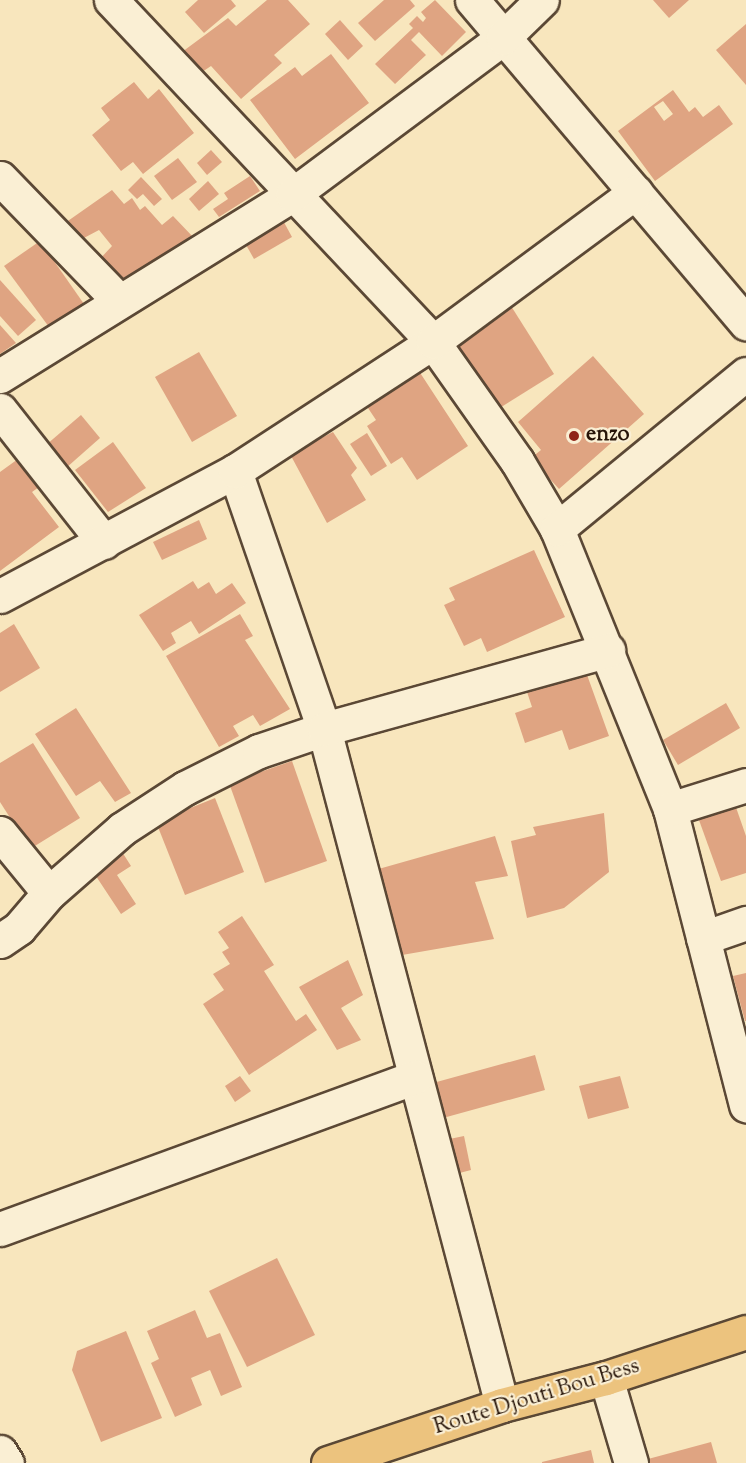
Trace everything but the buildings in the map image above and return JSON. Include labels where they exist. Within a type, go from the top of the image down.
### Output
[{"type":"main road","name":"Route Djouti Bou Bess","points":[[328,1463],[382,1455],[502,1404],[606,1378],[746,1332]]},
{"type":"street","points":[[111,0],[292,195],[433,342],[517,461],[557,529],[608,650],[670,809],[746,1105]]},
{"type":"street","points":[[472,0],[746,323]]},
{"type":"street","points":[[0,376],[292,195],[503,38],[542,0]]},
{"type":"street","points":[[0,178],[119,301]]},
{"type":"street","points":[[0,596],[235,471],[433,342],[636,192]]},
{"type":"street","points":[[557,529],[746,374]]},
{"type":"street","points":[[0,410],[104,542]]},
{"type":"street","points":[[235,471],[324,729],[502,1404]]},
{"type":"street","points":[[0,941],[19,928],[49,893],[122,829],[185,788],[259,751],[324,729],[608,650]]},
{"type":"street","points":[[670,809],[746,785]]},
{"type":"street","points":[[0,833],[49,893]]},
{"type":"street","points":[[703,938],[746,923]]},
{"type":"street","points":[[0,1229],[415,1077]]},
{"type":"street","points":[[606,1378],[631,1463]]},
{"type":"street","points":[[0,1452],[7,1463]]},
{"type":"place","name":"enzo","points":[[574,436]]}]
